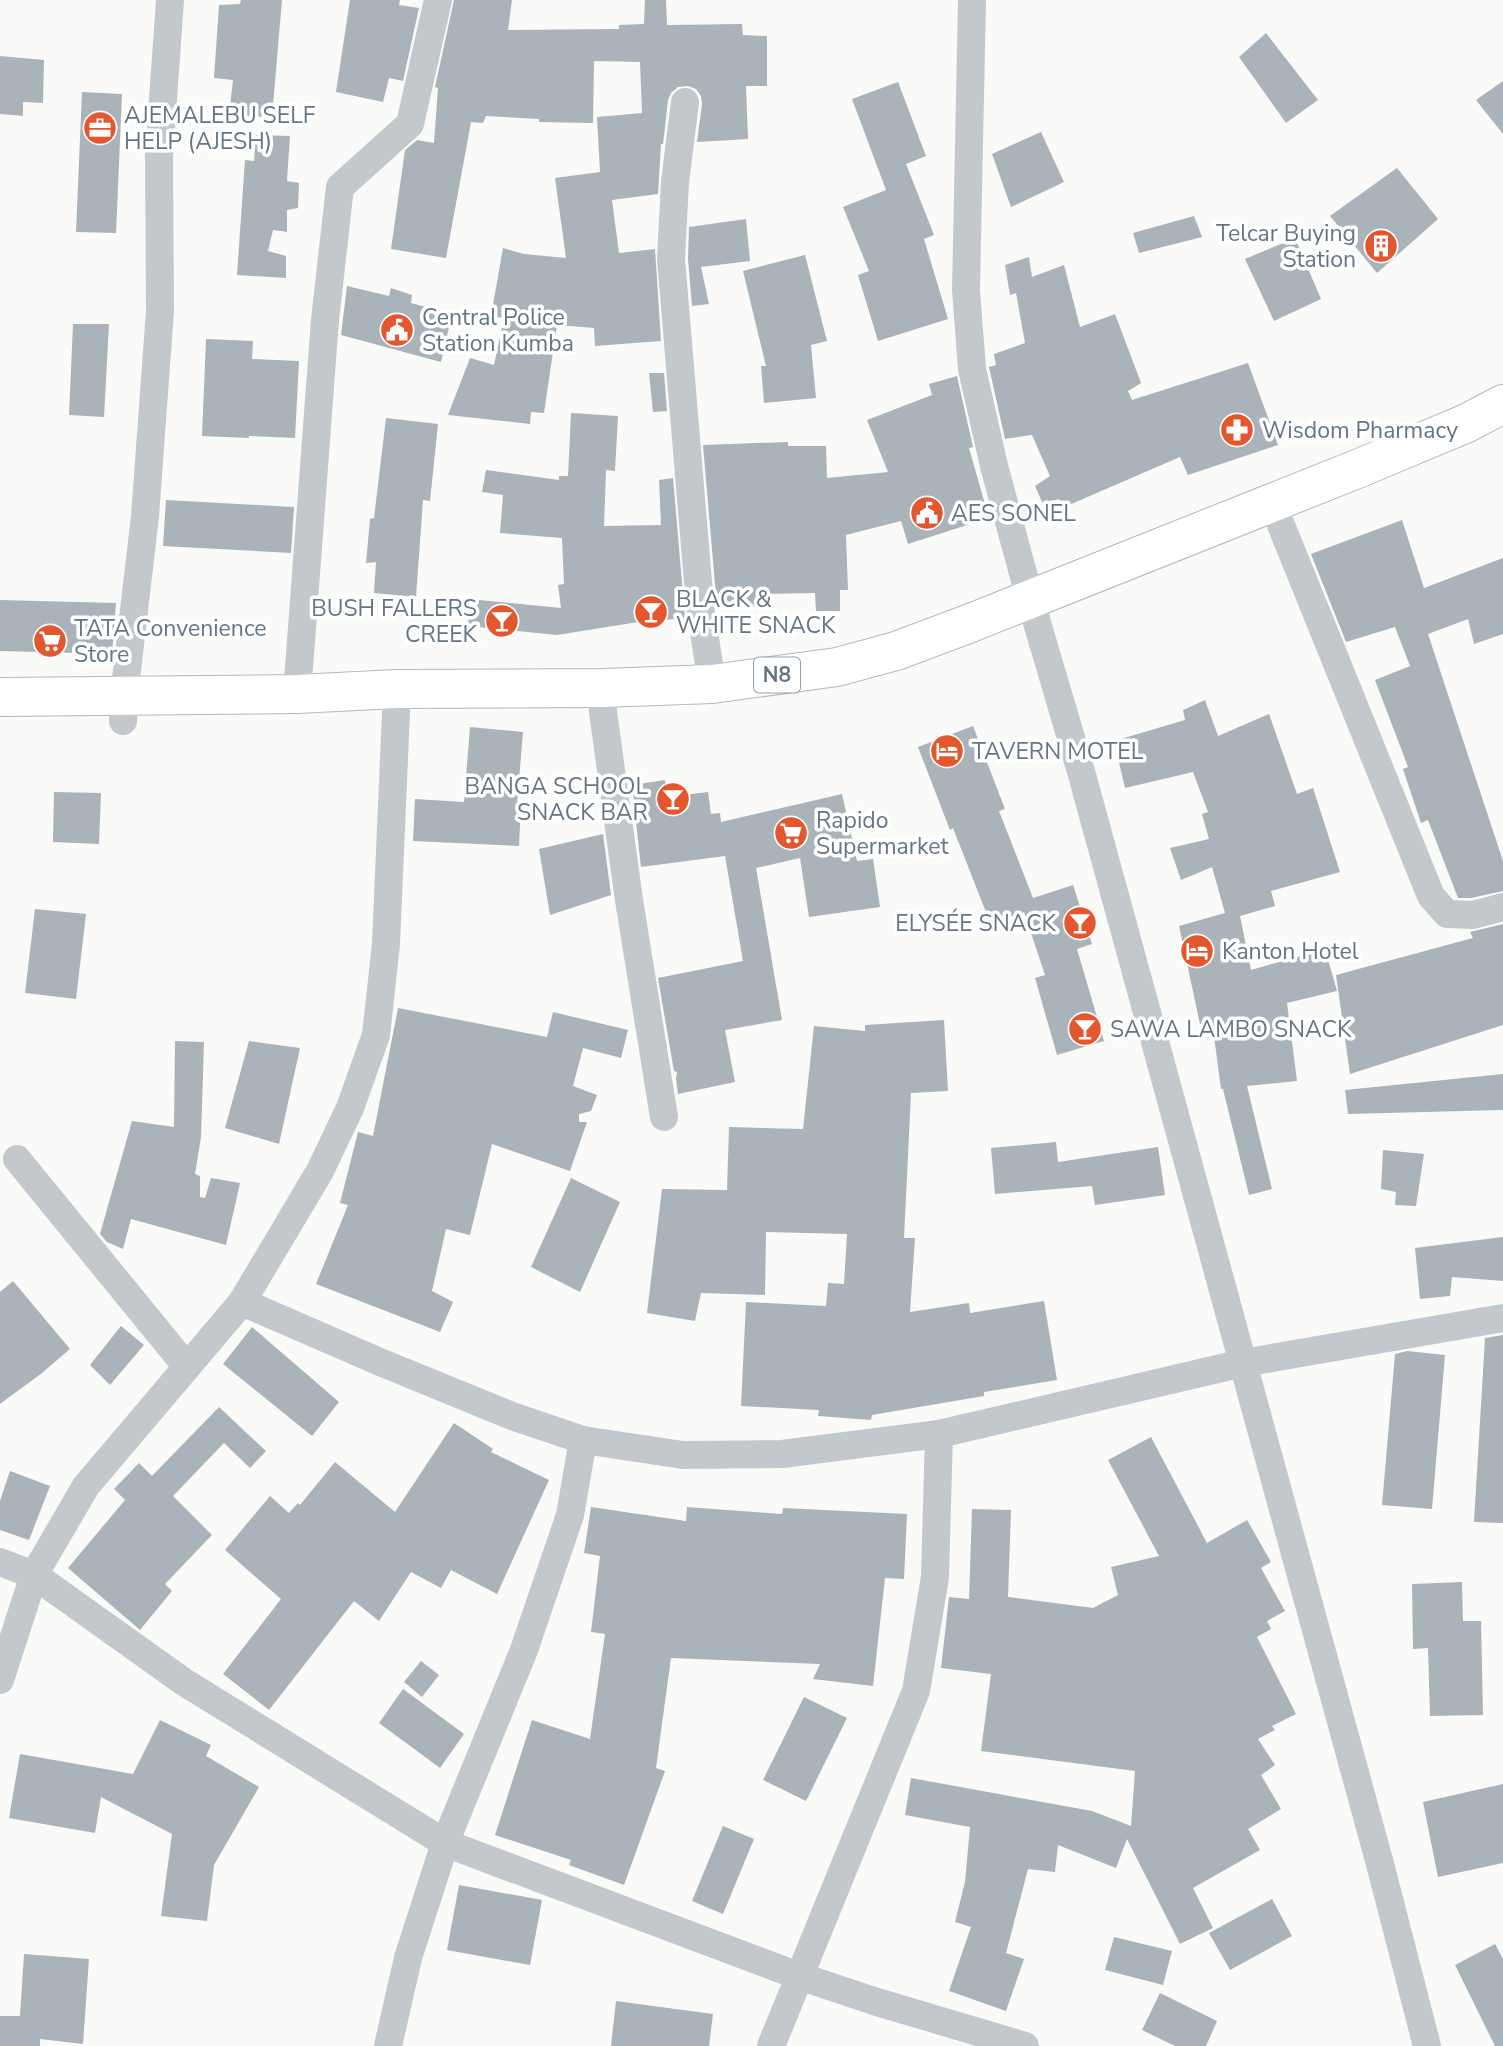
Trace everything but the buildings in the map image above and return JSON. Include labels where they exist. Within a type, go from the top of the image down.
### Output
[{"type":"highway","name":"N8","points":[[0,698],[124,708],[397,701],[787,699],[844,688],[965,651],[1033,611],[1467,423],[1503,404]]},
{"type":"highway","name":"N8","points":[[602,700],[837,667],[897,651],[968,625],[1033,611],[1281,525],[1503,431]]},
{"type":"highway","name":"N8","points":[[0,723],[124,708],[297,694],[397,701]]},
{"type":"street","points":[[124,708],[145,516],[160,311],[159,156],[170,0]]},
{"type":"street","points":[[297,694],[325,320],[340,187],[410,124],[438,0]]},
{"type":"street","points":[[972,0],[966,290],[972,369],[994,466],[1033,611],[1083,775],[1380,1864],[1427,2046]]},
{"type":"street","points":[[685,102],[675,182],[671,259],[700,606],[712,684]]},
{"type":"street","points":[[1281,525],[1431,896],[1447,914],[1473,915],[1503,907]]},
{"type":"street","points":[[602,700],[629,900],[664,1117]]},
{"type":"street","points":[[0,1680],[34,1575],[86,1486],[242,1302],[320,1171],[350,1108],[376,1035],[386,944],[397,701]]},
{"type":"street","points":[[17,1159],[187,1367]]},
{"type":"street","points":[[242,1302],[380,1363],[512,1416],[583,1440],[683,1455],[782,1454],[939,1434],[1243,1363],[1503,1318]]},
{"type":"street","points":[[771,2046],[916,1690],[935,1577],[939,1434]]},
{"type":"street","points":[[388,2046],[408,1958],[445,1843],[524,1650],[570,1515],[583,1440]]},
{"type":"street","points":[[0,1562],[34,1575],[184,1682],[445,1843],[799,1976],[1026,2046]]},
{"type":"place","name":"AJEMALEBU SELF HELP (AJESH)","points":[[100,128]]},
{"type":"place","name":"Telcar Buying Station","points":[[1381,246]]},
{"type":"place","name":"Central Police Station Kumba","points":[[397,330]]},
{"type":"place","name":"Wisdom Pharmacy","points":[[1237,430]]},
{"type":"place","name":"AES SONEL","points":[[927,513]]},
{"type":"place","name":"BLACK & WHITE SNACK","points":[[651,612]]},
{"type":"place","name":"BUSH FALLERS CREEK","points":[[502,621]]},
{"type":"place","name":"TATA Convenience Store","points":[[50,641]]},
{"type":"place","name":"TAVERN MOTEL","points":[[947,751]]},
{"type":"place","name":"BANGA SCHOOL SNACK BAR","points":[[673,799]]},
{"type":"place","name":"Rapido Supermarket","points":[[791,833]]},
{"type":"place","name":"ELYSÉE SNACK","points":[[1080,923]]},
{"type":"place","name":"Kanton Hotel","points":[[1197,951]]},
{"type":"place","name":"SAWA LAMBO SNACK","points":[[1085,1029]]}]
